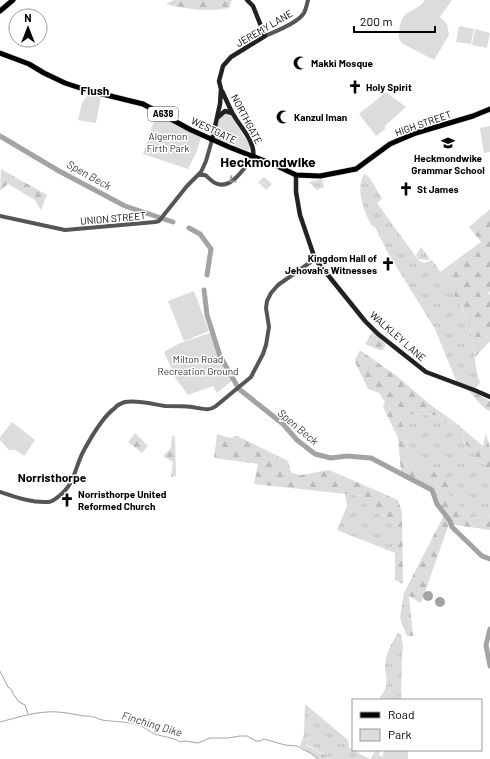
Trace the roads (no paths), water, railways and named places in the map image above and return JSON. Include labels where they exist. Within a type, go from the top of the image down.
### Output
[{"type":"main road","points":[[0,11],[13,0]]},
{"type":"main road","points":[[248,1],[254,8],[265,36]]},
{"type":"main road","name":"JEREMY LANE","points":[[221,90],[219,81],[223,66],[231,58],[265,36]]},
{"type":"main road","name":"WESTGATE","points":[[0,53],[29,64],[65,83],[143,104],[191,130],[253,157]]},
{"type":"main road","points":[[212,140],[213,130],[218,118],[221,90]]},
{"type":"main road","name":"NORTHGATE","points":[[221,90],[232,113],[250,142],[254,152],[253,157]]},
{"type":"main road","name":"HIGH STREET","points":[[296,175],[320,176],[356,169],[390,144],[490,109]]},
{"type":"main road","points":[[218,118],[225,111],[232,113]]},
{"type":"main road","name":"A638","points":[[253,157],[296,175]]},
{"type":"main road","name":"WALKLEY LANE","points":[[296,175],[297,204],[315,259],[365,320],[375,331],[426,372],[473,389],[490,397]]},
{"type":"main road","points":[[296,182],[305,176]]},
{"type":"street","name":"JEREMY LANE","points":[[265,36],[297,19],[304,13],[308,0]]},
{"type":"street","name":"UNION STREET","points":[[0,216],[65,230],[159,221],[204,167],[212,140]]},
{"type":"street","points":[[198,176],[204,175],[214,182],[228,184],[235,179],[253,157]]},
{"type":"street","points":[[204,167],[206,176]]},
{"type":"street","points":[[0,492],[34,501],[52,502],[67,490],[72,482],[80,458],[86,446],[108,413],[124,402],[193,407],[205,410],[212,409],[251,377],[266,345],[269,328],[266,308],[271,293],[278,285],[315,259]]},
{"type":"water","points":[[428,591],[433,596],[428,601],[423,596]]},
{"type":"water","points":[[440,597],[445,602],[440,607],[435,602]]},
{"type":"waterway","name":"Spen Beck","points":[[0,136],[59,171],[125,206],[173,222]]},
{"type":"waterway","name":"Spen Beck","points":[[189,228],[200,234],[211,249],[207,275]]},
{"type":"waterway","name":"Spen Beck","points":[[204,290],[207,315],[220,356],[239,389],[283,424],[297,440],[315,454],[331,458],[347,456],[371,458],[432,490],[437,504],[450,521],[452,527],[482,556],[490,559]]},
{"type":"waterway","name":"Spen Beck","points":[[490,629],[486,645],[490,666]]},
{"type":"waterway","points":[[0,671],[8,687],[12,690],[19,702],[25,705],[28,714]]},
{"type":"waterway","name":"Finching Dike","points":[[0,722],[35,713],[61,712],[91,716],[102,720],[136,724],[155,734],[180,742],[185,741],[198,743],[210,738],[240,736],[247,736],[256,741],[264,739],[285,745],[297,746],[318,759]]},
{"type":"place","name":"Makki Mosque","points":[[300,63]]},
{"type":"place","name":"Holy Spirit","points":[[355,87]]},
{"type":"place","name":"Kanzul Iman","points":[[283,117]]},
{"type":"place","name":"Heckmondwike Grammar School","points":[[448,143]]},
{"type":"place","name":"St James","points":[[406,189]]},
{"type":"place","name":"Kingdom Hall of Jehovah's Witnesses","points":[[388,264]]},
{"type":"place","name":"Norristhorpe United Reformed Church","points":[[67,500]]},
{"type":"district","name":"Flush","points":[[95,91]]},
{"type":"district","name":"Heckmondwike","points":[[268,162]]},
{"type":"district","name":"Norristhorpe","points":[[52,478]]},
{"type":"park label","name":"Algernon Firth Park","points":[[168,142]]},
{"type":"park label","name":"Milton Road Recreation Ground","points":[[198,364]]}]
